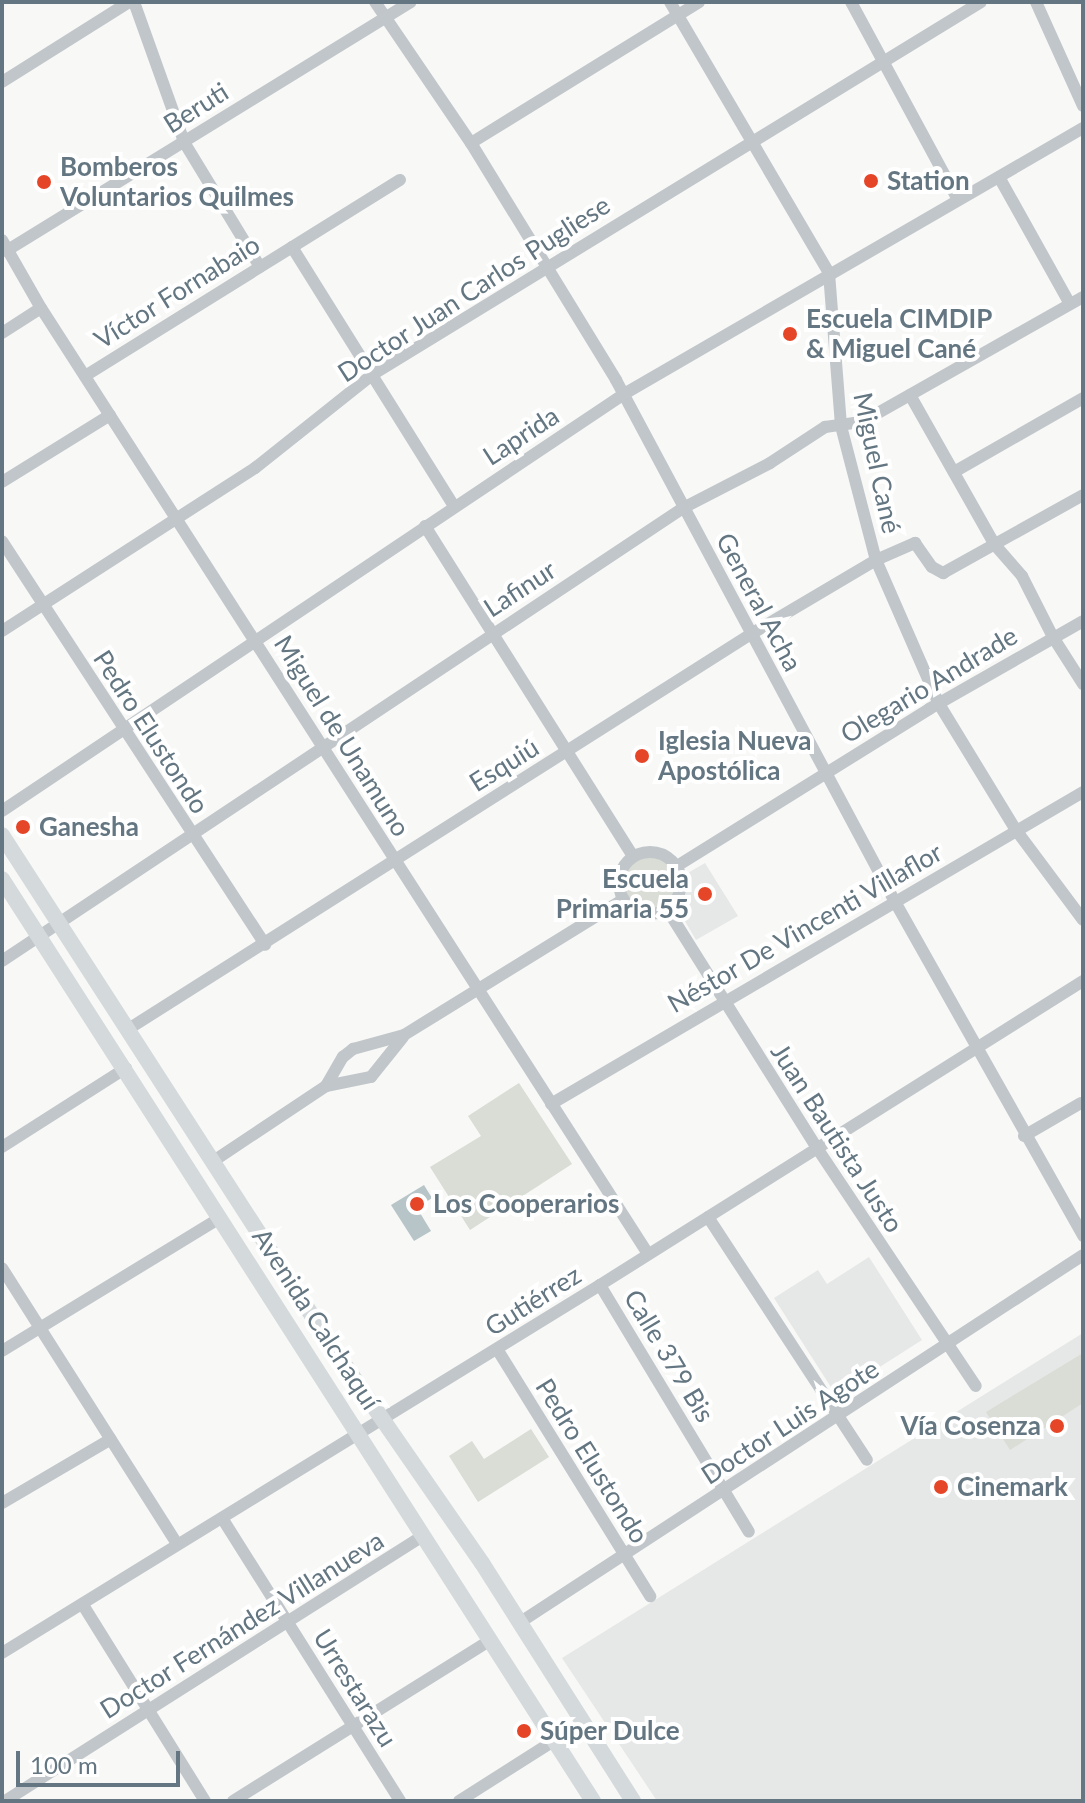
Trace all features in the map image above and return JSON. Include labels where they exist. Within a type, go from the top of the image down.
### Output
[{"type":"main road","name":"Avenida Calchaquí","points":[[2,835],[381,1419],[482,1563],[633,1801]]},
{"type":"main road","name":"Avenida Calchaquí","points":[[2,879],[120,1073],[220,1218],[486,1644],[555,1740],[593,1801]]},
{"type":"street","points":[[2,82],[132,2],[184,142],[260,267]]},
{"type":"street","name":"General Acha","points":[[375,2],[471,143],[624,394],[894,900],[1083,1236]]},
{"type":"street","name":"Beruti","points":[[4,246],[184,142],[410,2]]},
{"type":"street","name":"Miguel Cané","points":[[670,2],[829,273],[841,426],[876,560],[939,704],[1016,830],[1083,920]]},
{"type":"street","points":[[471,143],[699,2]]},
{"type":"street","points":[[851,2],[958,200]]},
{"type":"street","name":"Doctor Juan Carlos Pugliese","points":[[2,631],[176,516],[255,468],[372,375],[547,265],[981,2]]},
{"type":"street","points":[[1036,2],[1083,106]]},
{"type":"street","name":"Laprida","points":[[2,811],[624,394],[1083,128]]},
{"type":"street","points":[[999,177],[1070,304]]},
{"type":"street","name":"Víctor Fornabaio","points":[[85,376],[400,180]]},
{"type":"street","name":"Miguel de Unamuno","points":[[4,246],[648,1254]]},
{"type":"street","points":[[292,247],[454,506]]},
{"type":"street","name":"Lafinur","points":[[2,961],[62,924],[683,508],[770,463],[808,435],[825,427],[862,422],[1083,297]]},
{"type":"street","points":[[2,333],[41,308]]},
{"type":"street","points":[[910,395],[995,545],[1022,576],[1053,637],[1083,684]]},
{"type":"street","points":[[954,472],[1081,398]]},
{"type":"street","points":[[2,482],[110,415]]},
{"type":"street","points":[[995,545],[1083,495]]},
{"type":"street","points":[[425,526],[565,753],[633,856]]},
{"type":"street","name":"Pedro Elustondo","points":[[2,541],[265,945]]},
{"type":"street","name":"Esquiú","points":[[130,1028],[751,634],[876,560],[905,545],[919,545],[938,572],[951,570],[995,545]]},
{"type":"street","name":"Olegario Andrade","points":[[677,866],[825,772],[1083,621]]},
{"type":"street","name":"Néstor De Vincenti Villaflor","points":[[551,1104],[894,900],[1083,792]]},
{"type":"street","points":[[652,851],[670,859],[677,866],[679,894],[667,909],[658,913],[638,912],[623,900],[618,881],[625,863],[633,856],[652,851]]},
{"type":"street","points":[[326,1086],[343,1057],[353,1049],[404,1035],[623,900]]},
{"type":"street","name":"Juan Bautista Justo","points":[[667,909],[817,1148],[976,1386]]},
{"type":"street","name":"Gutiérrez","points":[[2,1653],[600,1285],[1083,981]]},
{"type":"street","points":[[215,1160],[326,1086],[371,1077],[404,1035]]},
{"type":"street","points":[[2,1147],[120,1073]]},
{"type":"street","points":[[1024,1136],[1081,1103]]},
{"type":"street","points":[[708,1217],[867,1460]]},
{"type":"street","points":[[2,1351],[220,1218]]},
{"type":"street","name":"Doctor Luis Agote","points":[[519,1623],[1083,1255]]},
{"type":"street","points":[[2,1268],[177,1544]]},
{"type":"street","name":"Calle 379 Bis","points":[[600,1285],[749,1532]]},
{"type":"street","name":"Pedro Elustondo","points":[[497,1349],[650,1596]]},
{"type":"street","points":[[2,1503],[111,1439]]},
{"type":"street","name":"Urrestarazu","points":[[222,1518],[400,1801]]},
{"type":"street","name":"Doctor Fernández Villanueva","points":[[5,1801],[421,1537]]},
{"type":"street","points":[[83,1605],[205,1801]]},
{"type":"street","points":[[233,1801],[486,1644]]},
{"type":"street","points":[[459,1801],[555,1740]]},
{"type":"shaded area","points":[[651,855],[670,863],[678,882],[670,901],[651,909],[632,901],[624,882],[632,863]]},
{"type":"shaded area","name":"Escuela Primaria 55","points":[[705,863],[738,916],[696,940],[679,911],[685,903],[686,874]]},
{"type":"shaded area","points":[[519,1083],[572,1164],[470,1230],[430,1167],[481,1136],[468,1116]]},
{"type":"shaded area","points":[[424,1185],[432,1198],[417,1208],[431,1231],[414,1241],[391,1205]]},
{"type":"shaded area","points":[[869,1257],[922,1340],[836,1395],[774,1298],[818,1270],[827,1284]]},
{"type":"shaded area","points":[[1083,1333],[1083,1801],[657,1801],[562,1658]]},
{"type":"shaded area","points":[[1083,1353],[1083,1403],[1010,1450],[986,1412]]},
{"type":"shaded area","points":[[531,1429],[549,1457],[478,1502],[449,1456],[472,1441],[484,1459]]},
{"type":"place","name":"Station","points":[[871,181]]},
{"type":"place","name":"Bomberos Voluntarios Quilmes","points":[[44,182]]},
{"type":"place","name":"Escuela CIMDIP & Miguel Cané","points":[[790,334]]},
{"type":"place","name":"Iglesia Nueva Apostólica","points":[[642,756]]},
{"type":"place","name":"Ganesha","points":[[23,827]]},
{"type":"place","name":"Escuela Primaria 55","points":[[705,894]]},
{"type":"place","name":"Los Cooperarios","points":[[417,1204]]},
{"type":"place","name":"Vía Cosenza","points":[[1057,1426]]},
{"type":"place","name":"Cinemark","points":[[941,1487]]},
{"type":"place","name":"Súper Dulce","points":[[524,1731]]}]
